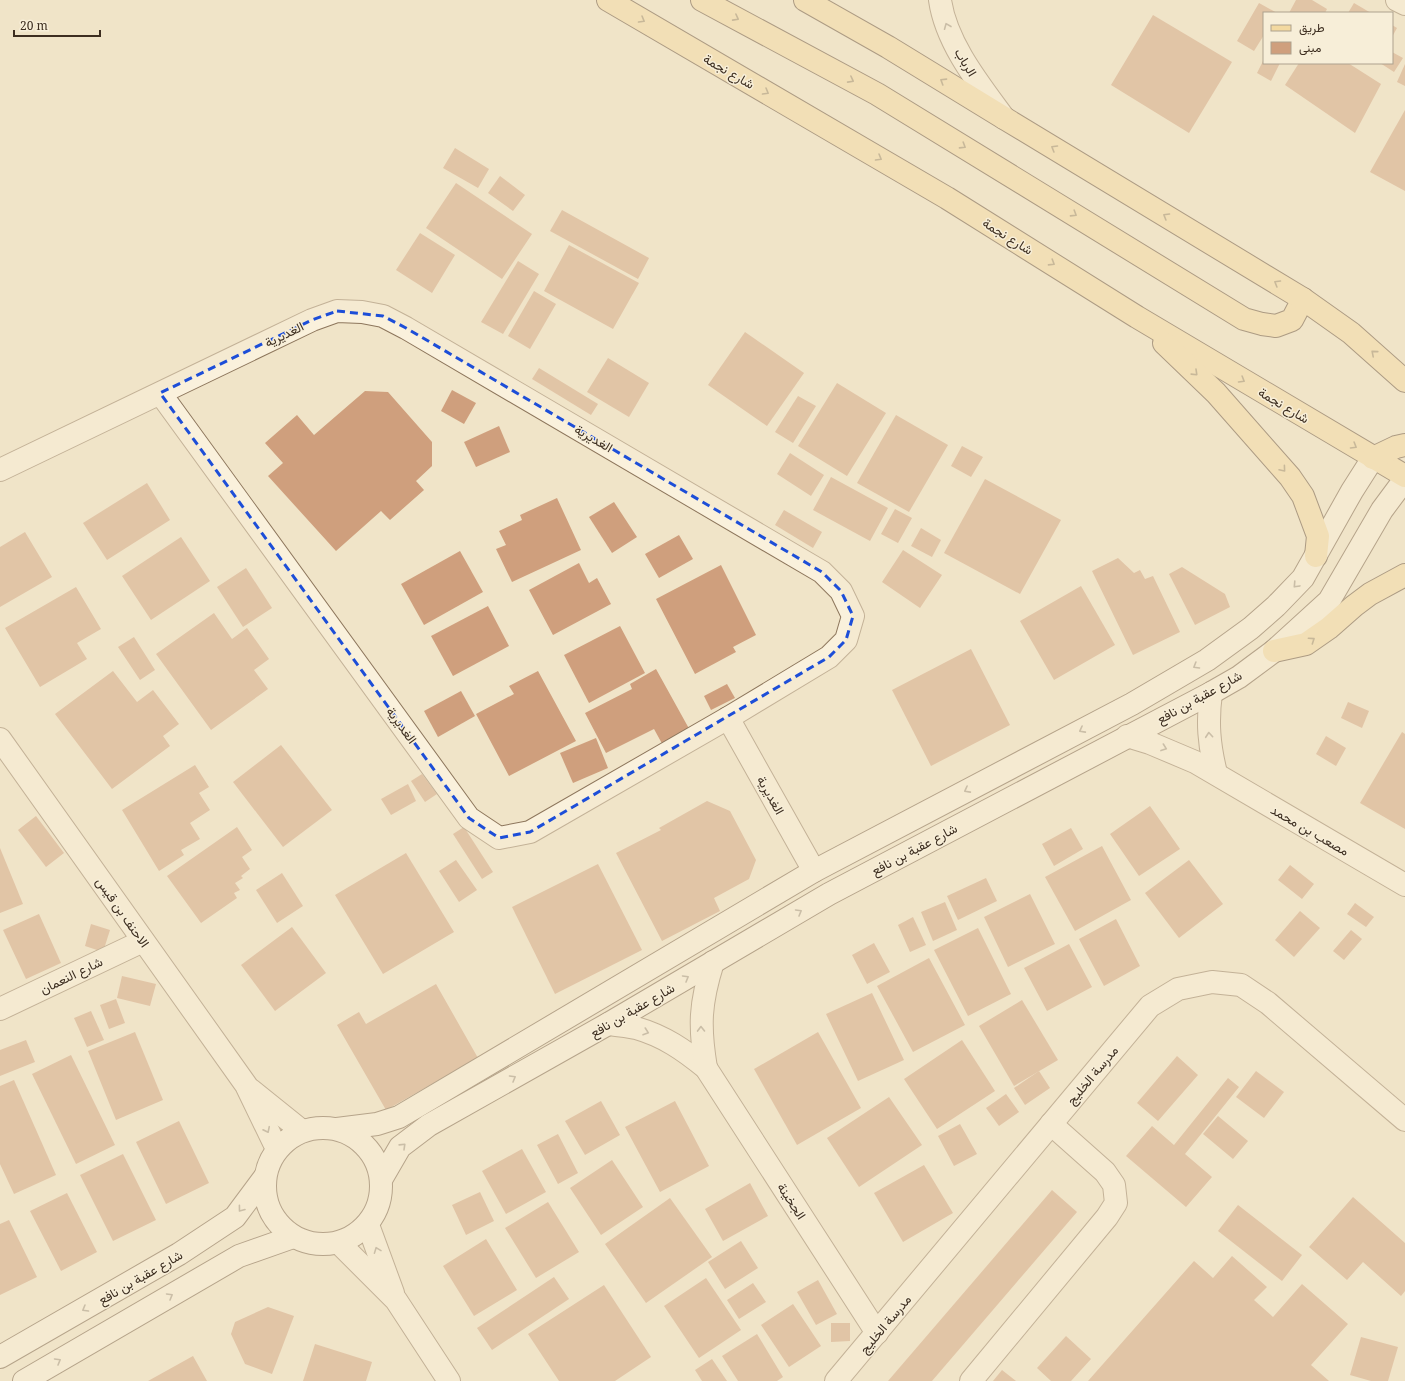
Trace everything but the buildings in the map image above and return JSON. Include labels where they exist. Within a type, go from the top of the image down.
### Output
[{"type":"main road","name":"شارع نجمة","points":[[608,0],[947,198],[1137,317],[1405,478]]},
{"type":"main road","points":[[702,0],[877,94],[1244,319],[1276,326],[1292,320],[1303,299]]},
{"type":"main road","points":[[805,0],[888,46],[1303,299],[1351,333],[1405,381]]},
{"type":"main road","points":[[1137,317],[1216,393],[1290,477],[1303,496],[1318,536],[1316,556]]},
{"type":"main road","points":[[1373,458],[1396,447],[1405,446]]},
{"type":"main road","points":[[1274,651],[1306,644],[1329,628],[1370,594],[1405,575]]},
{"type":"street","name":"الرباب","points":[[940,0],[941,11],[948,29],[967,67],[1004,118]]},
{"type":"street","points":[[1397,0],[1405,4]]},
{"type":"street","name":"الغديرية","points":[[0,470],[160,393],[312,320],[337,312],[362,312],[383,316],[406,328],[822,572],[841,591],[853,616],[846,640],[829,657],[728,718],[530,832],[499,838],[469,818],[160,393]]},
{"type":"street","name":"شارع عقبة بن نافع","points":[[337,1129],[377,1124],[399,1117],[814,871],[1125,707],[1207,660],[1251,628],[1276,606],[1303,578],[1352,491],[1373,458]]},
{"type":"street","name":"شارع عقبة بن نافع","points":[[382,1178],[400,1147],[429,1125],[608,1024],[829,894],[1239,677],[1274,651],[1328,601],[1382,510],[1405,478]]},
{"type":"street","points":[[1211,693],[1208,713],[1208,733],[1216,773]]},
{"type":"street","name":"الغديرية","points":[[728,718],[814,871]]},
{"type":"street","name":"مصعب بن محمد","points":[[1127,736],[1173,751],[1216,773],[1405,885]]},
{"type":"street","name":"الاحنف بن قيس","points":[[0,739],[246,1085],[277,1149]]},
{"type":"street","name":"شارع النعمان","points":[[0,1009],[143,941]]},
{"type":"street","name":"الجخينة","points":[[706,1068],[702,1041],[701,1014],[705,988],[713,962]]},
{"type":"street","name":"مدرسة الخليج","points":[[836,1381],[1150,1006],[1178,989],[1212,982],[1241,985],[1268,1004],[1405,1120]]},
{"type":"street","name":"الجخينة","points":[[608,1024],[635,1028],[661,1037],[685,1050],[706,1068],[877,1333]]},
{"type":"street","name":"الاحنف بن قيس","points":[[246,1085],[302,1131]]},
{"type":"street","points":[[970,1381],[1107,1217],[1116,1202],[1114,1185],[1106,1172],[1051,1124]]},
{"type":"street","points":[[319,1127],[337,1129],[358,1139],[374,1156],[382,1178],[380,1203],[368,1224],[340,1243],[318,1245],[308,1243],[293,1237],[276,1222],[266,1201],[264,1178],[269,1163],[277,1149],[302,1131],[319,1127]]},
{"type":"street","name":"شارع عقبة بن نافع","points":[[0,1357],[179,1254],[235,1217],[264,1178]]},
{"type":"street","points":[[368,1224],[396,1300]]},
{"type":"street","points":[[24,1381],[239,1256],[293,1237]]},
{"type":"street","points":[[340,1243],[396,1300],[449,1381]]},
{"type":"highlighted area","points":[[337,311],[383,316],[406,328],[822,572],[841,591],[853,616],[846,640],[829,657],[530,832],[499,838],[469,818],[160,393],[312,320]]}]
